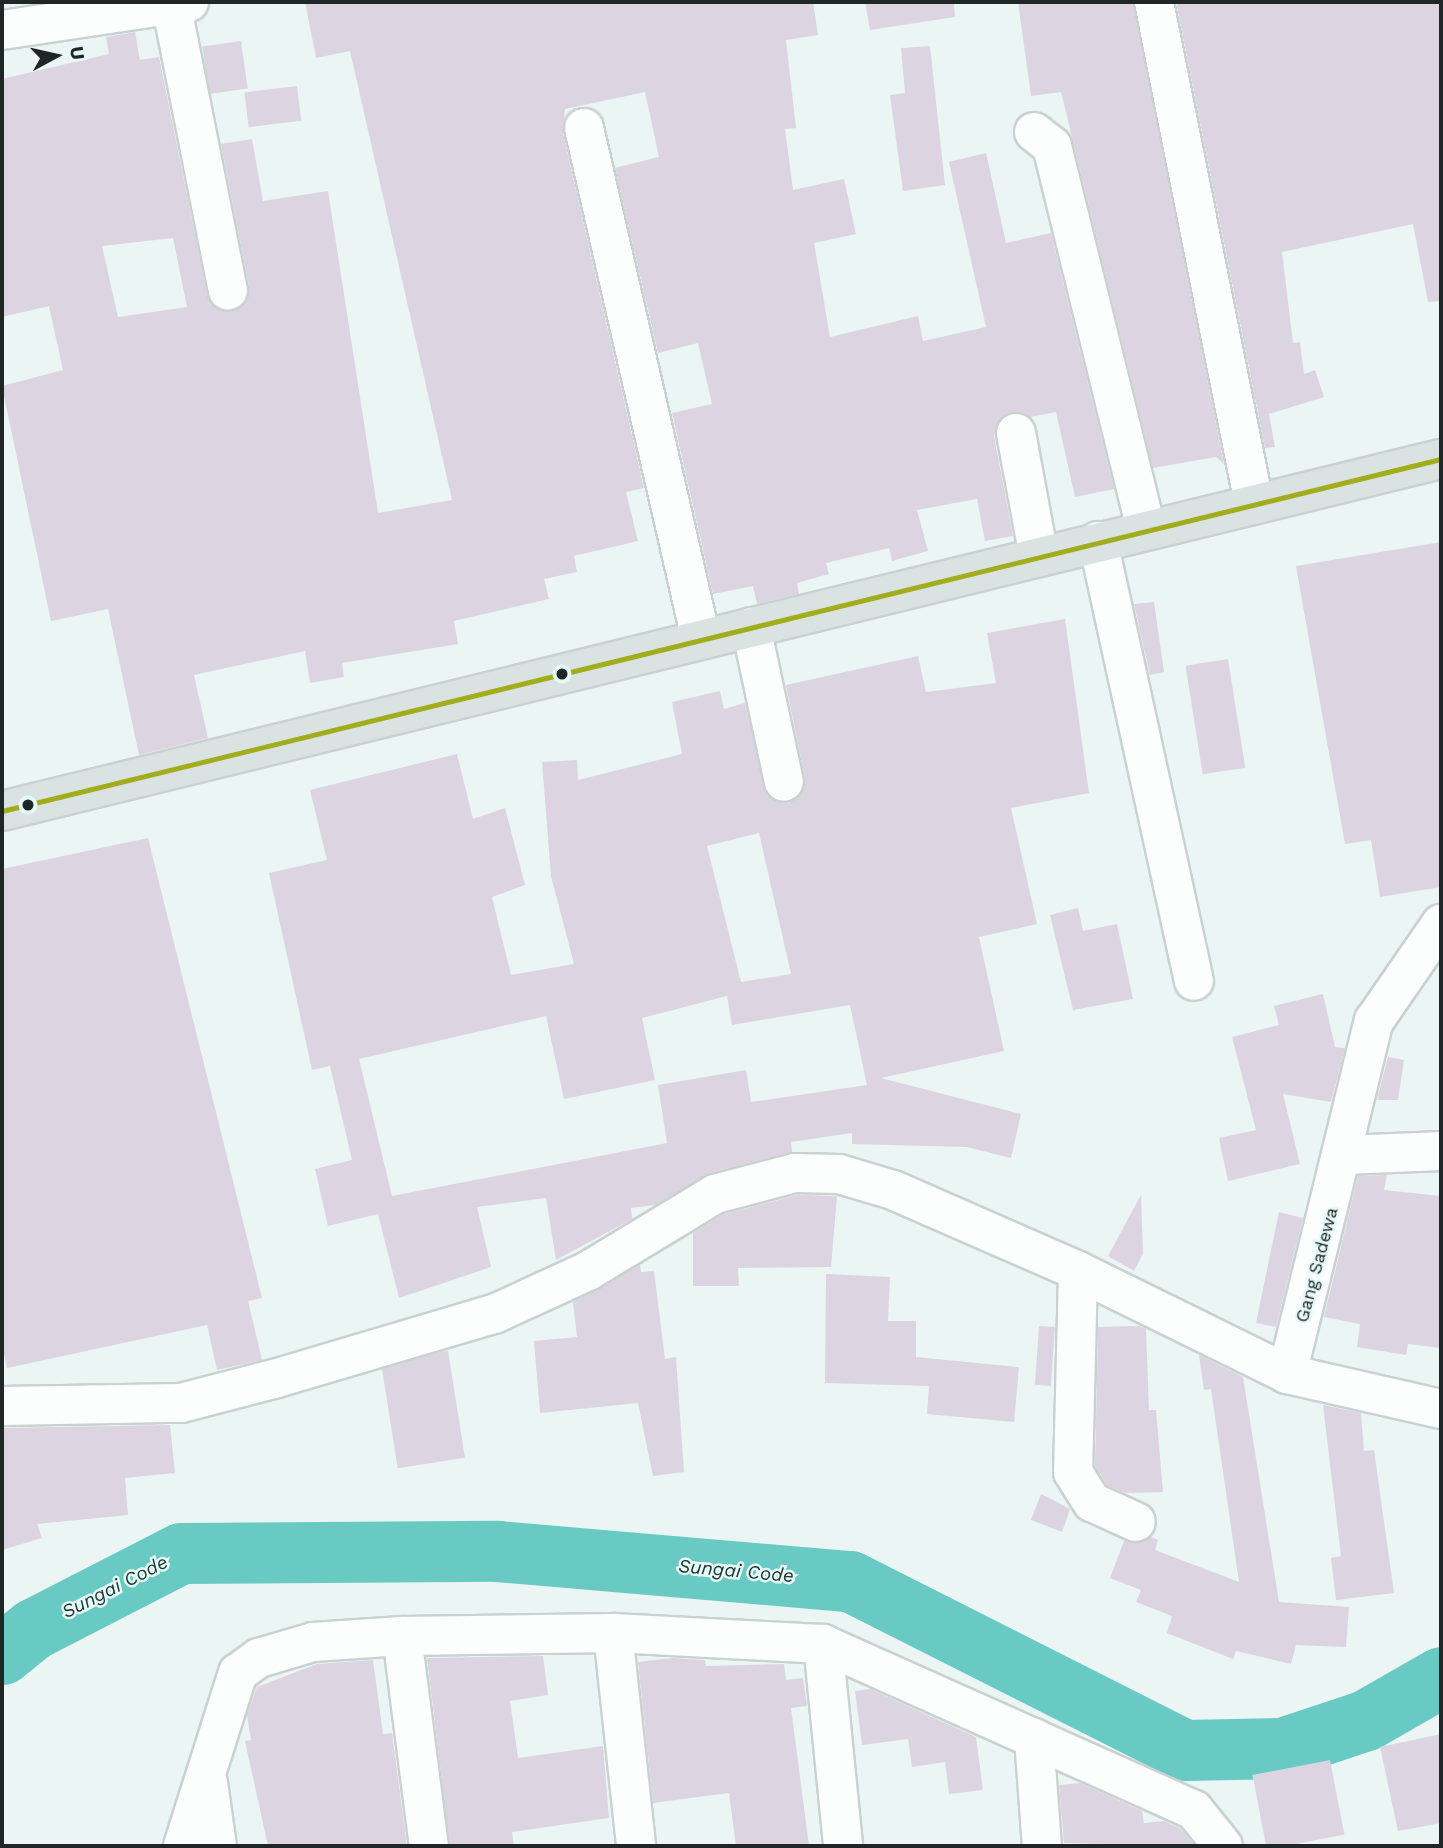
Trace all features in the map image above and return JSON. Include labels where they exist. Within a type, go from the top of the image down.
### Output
[{"type":"main road","points":[[2,811],[1441,459]]},
{"type":"street","points":[[2,30],[167,2],[228,290]]},
{"type":"street","points":[[1154,2],[1254,504]]},
{"type":"street","points":[[584,128],[701,639]]},
{"type":"street","points":[[1034,132],[1052,146],[1146,529]]},
{"type":"street","points":[[1016,433],[1039,557]]},
{"type":"street","points":[[1098,541],[1194,981]]},
{"type":"street","points":[[751,627],[784,782]]},
{"type":"street","name":"Gang Sadewa","points":[[1287,1374],[1345,1155],[1374,1021],[1441,924]]},
{"type":"street","points":[[1345,1155],[1441,1150]]},
{"type":"street","points":[[2,1406],[181,1403],[467,1322],[562,1284],[680,1211],[766,1176],[839,1174],[893,1190],[1078,1271],[1287,1374],[1441,1409]]},
{"type":"street","points":[[1078,1271],[1073,1472],[1092,1502],[1136,1522]]},
{"type":"street","points":[[613,1633],[636,1846]]},
{"type":"street","points":[[183,1846],[238,1673],[247,1666],[313,1642],[402,1636],[613,1633],[823,1644],[1194,1810],[1223,1846]]},
{"type":"street","points":[[402,1636],[429,1846]]},
{"type":"street","points":[[823,1644],[842,1846]]},
{"type":"street","points":[[1034,1738],[1042,1846]]},
{"type":"street","points":[[207,1773],[217,1846]]},
{"type":"building","points":[[305,2],[813,2],[818,35],[786,40],[796,128],[785,129],[793,190],[844,179],[856,234],[814,243],[830,337],[918,316],[923,341],[986,327],[949,162],[986,153],[1006,243],[1051,233],[1114,489],[1075,497],[1056,412],[1030,417],[1011,412],[1001,417],[994,436],[1013,536],[985,541],[977,499],[917,510],[928,551],[892,561],[889,548],[826,563],[829,574],[797,583],[799,594],[757,604],[753,586],[713,594],[672,413],[712,404],[698,343],[658,353],[615,168],[659,157],[645,92],[565,109],[563,133],[644,488],[626,492],[638,541],[574,556],[577,572],[544,579],[549,599],[454,621],[458,644],[342,663],[344,677],[310,683],[305,651],[194,675],[208,738],[139,755],[108,609],[51,621],[2,386],[63,370],[49,306],[2,317],[2,79],[109,54],[106,37],[135,32],[140,60],[159,57],[207,294],[220,310],[242,307],[249,286],[221,144],[252,139],[263,201],[328,191],[378,513],[452,500],[350,51],[316,58]],"holes":[[[173,238],[187,307],[118,317],[102,246]]]},
{"type":"building","points":[[865,2],[954,2],[955,17],[870,30]]},
{"type":"building","points":[[1018,2],[1133,2],[1224,464],[1216,457],[1153,468],[1061,92],[1031,96]]},
{"type":"building","points":[[1176,2],[1441,2],[1441,301],[1428,302],[1413,224],[1282,252],[1293,343],[1300,342],[1304,374],[1315,370],[1324,397],[1269,414],[1275,447],[1265,448]]},
{"type":"building","points":[[241,41],[248,89],[209,94],[202,46]]},
{"type":"building","points":[[930,46],[945,185],[903,191],[890,95],[905,93],[901,48]]},
{"type":"building","points":[[297,86],[301,121],[249,127],[244,92]]},
{"type":"building","points":[[1441,542],[1441,887],[1380,897],[1371,840],[1345,844],[1296,566]]},
{"type":"building","points":[[1154,602],[1164,672],[1150,675],[1134,604]]},
{"type":"building","points":[[1065,619],[1089,793],[1011,808],[1037,924],[979,937],[1004,1051],[881,1078],[1021,1114],[1011,1158],[967,1147],[852,1144],[852,1133],[791,1142],[792,1152],[709,1173],[655,1205],[631,1208],[632,1219],[556,1260],[546,1198],[477,1207],[491,1267],[399,1298],[378,1214],[328,1226],[315,1169],[352,1160],[330,1066],[312,1070],[269,873],[327,860],[310,790],[457,754],[473,819],[505,808],[525,885],[492,897],[511,975],[574,964],[551,876],[542,762],[577,760],[578,780],[682,754],[672,702],[720,691],[724,709],[745,703],[767,796],[789,803],[799,798],[805,778],[786,685],[918,656],[926,692],[996,683],[987,633]],"holes":[[[759,833],[791,974],[741,982],[707,846]],[[727,996],[732,1025],[850,1005],[867,1085],[751,1102],[746,1070],[658,1085],[667,1143],[392,1196],[359,1059],[546,1016],[564,1099],[655,1080],[642,1018]]]},
{"type":"building","points":[[1228,659],[1245,768],[1203,774],[1186,666]]},
{"type":"building","points":[[148,838],[262,1298],[248,1301],[262,1360],[217,1370],[207,1325],[7,1368],[2,1345],[2,869]]},
{"type":"building","points":[[1078,908],[1083,931],[1117,924],[1133,999],[1073,1010],[1050,915]]},
{"type":"building","points":[[1323,994],[1335,1047],[1345,1048],[1331,1102],[1283,1094],[1300,1164],[1228,1181],[1219,1138],[1256,1130],[1232,1037],[1279,1025],[1274,1006]]},
{"type":"building","points":[[1388,1057],[1404,1060],[1398,1100],[1377,1100]]},
{"type":"building","points":[[1387,1175],[1384,1190],[1441,1196],[1441,1348],[1408,1344],[1406,1355],[1357,1347],[1360,1324],[1324,1317],[1358,1176]]},
{"type":"building","points":[[798,1195],[837,1196],[831,1267],[738,1268],[739,1286],[693,1286],[693,1233],[724,1214]]},
{"type":"building","points":[[1141,1195],[1143,1254],[1134,1271],[1108,1256]]},
{"type":"building","points":[[1279,1212],[1303,1218],[1276,1327],[1256,1323]]},
{"type":"building","points":[[640,1265],[641,1272],[654,1271],[665,1359],[676,1357],[684,1472],[653,1476],[638,1403],[540,1413],[534,1341],[577,1337],[573,1302]]},
{"type":"building","points":[[826,1274],[890,1277],[888,1321],[916,1321],[916,1357],[1019,1367],[1014,1422],[927,1414],[929,1386],[825,1383]]},
{"type":"building","points":[[1039,1326],[1055,1327],[1051,1386],[1035,1385]]},
{"type":"building","points":[[1139,1326],[1146,1329],[1149,1410],[1156,1410],[1163,1492],[1125,1493],[1107,1485],[1095,1466],[1098,1327]]},
{"type":"building","points":[[448,1351],[465,1458],[398,1468],[381,1362]]},
{"type":"building","points":[[1199,1355],[1243,1377],[1279,1602],[1349,1607],[1346,1647],[1296,1645],[1291,1664],[1236,1651],[1233,1659],[1167,1633],[1172,1616],[1136,1602],[1141,1590],[1110,1578],[1124,1541],[1151,1537],[1158,1540],[1155,1550],[1239,1582],[1211,1389],[1204,1390]]},
{"type":"building","points":[[1323,1405],[1361,1413],[1364,1451],[1374,1450],[1394,1593],[1336,1600],[1331,1558],[1341,1556]]},
{"type":"building","points":[[170,1425],[175,1473],[125,1478],[128,1515],[37,1524],[42,1538],[2,1550],[2,1428]]},
{"type":"building","points":[[1041,1494],[1070,1509],[1062,1532],[1031,1520]]},
{"type":"building","points":[[543,1656],[548,1695],[510,1701],[518,1758],[603,1746],[609,1818],[512,1832],[514,1846],[450,1846],[427,1658]]},
{"type":"building","points":[[672,1658],[705,1660],[706,1666],[784,1664],[786,1680],[803,1678],[807,1706],[791,1708],[809,1846],[736,1846],[729,1793],[653,1803],[638,1662]]},
{"type":"building","points":[[373,1660],[383,1734],[392,1733],[407,1846],[268,1846],[245,1741],[251,1740],[247,1715],[257,1687],[317,1664]]},
{"type":"building","points":[[870,1689],[976,1737],[983,1790],[949,1794],[945,1762],[912,1767],[908,1739],[862,1745],[855,1691]]},
{"type":"building","points":[[1441,1734],[1441,1823],[1398,1831],[1380,1747]]},
{"type":"building","points":[[1330,1760],[1345,1835],[1286,1846],[1266,1846],[1252,1775]]},
{"type":"building","points":[[1080,1783],[1142,1811],[1144,1823],[1164,1821],[1180,1828],[1195,1846],[1064,1843],[1059,1785]]},
{"type":"waterway","name":"Sungai Code","points":[[2,1654],[33,1629],[181,1553],[497,1551],[850,1581],[1184,1750],[1282,1748],[1366,1720],[1441,1677]]},
{"type":"transit line","points":[[2,811],[1441,459]]}]
